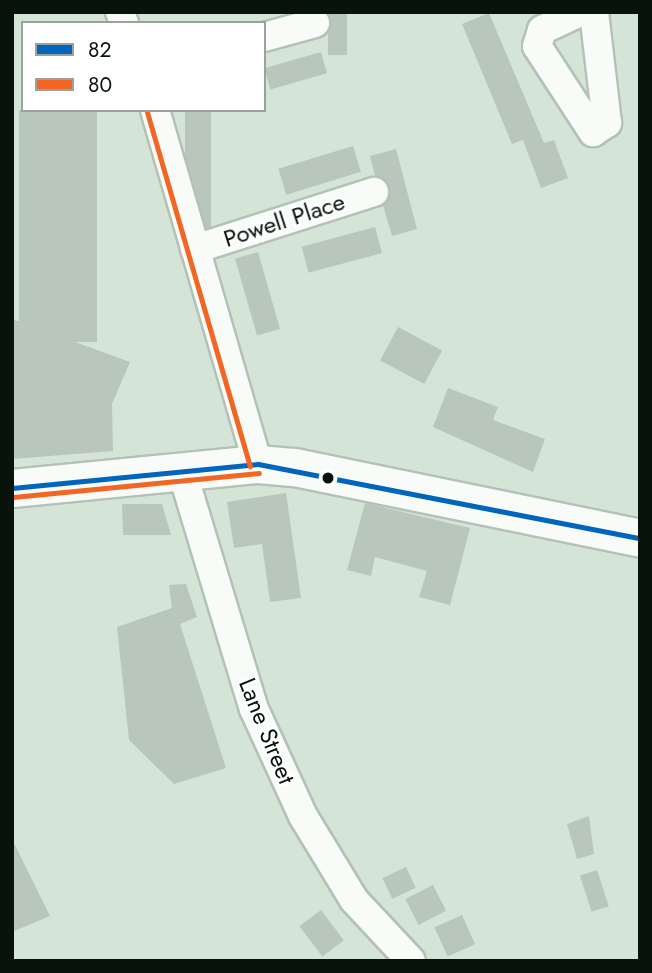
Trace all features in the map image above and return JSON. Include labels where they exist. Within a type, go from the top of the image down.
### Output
[{"type":"main road","points":[[12,488],[258,464],[353,477],[640,538]]},
{"type":"street","points":[[580,12],[542,30],[537,46],[593,132],[607,123],[594,12]]},
{"type":"street","points":[[266,36],[315,23]]},
{"type":"street","points":[[156,112],[258,464]]},
{"type":"street","name":"Powell Place","points":[[195,248],[374,192]]},
{"type":"street","name":"Lane Street","points":[[182,471],[254,709],[298,804],[354,900],[411,961]]},
{"type":"building","points":[[328,12],[347,12],[347,55],[328,55]]},
{"type":"building","points":[[489,13],[544,143],[554,140],[568,178],[541,188],[523,140],[512,144],[462,24]]},
{"type":"building","points":[[321,52],[327,73],[270,89],[266,68]]},
{"type":"building","points":[[19,110],[97,112],[97,342],[19,342]]},
{"type":"building","points":[[185,112],[211,112],[211,229],[185,229]]},
{"type":"building","points":[[353,146],[361,172],[286,195],[278,169]]},
{"type":"building","points":[[396,149],[417,229],[392,236],[383,205],[390,188],[375,176],[370,156]]},
{"type":"building","points":[[375,227],[382,253],[309,273],[302,247]]},
{"type":"building","points":[[258,252],[280,329],[257,336],[235,259]]},
{"type":"building","points":[[12,319],[130,362],[112,404],[113,451],[12,459]]},
{"type":"building","points":[[398,327],[442,350],[424,384],[380,361]]},
{"type":"building","points":[[448,388],[498,407],[493,420],[545,439],[533,472],[433,427]]},
{"type":"building","points":[[286,493],[301,598],[270,602],[262,544],[234,548],[227,502]]},
{"type":"building","points":[[365,503],[470,528],[450,605],[419,597],[427,571],[375,557],[371,576],[347,570]]},
{"type":"building","points":[[122,504],[162,504],[171,535],[123,535]]},
{"type":"building","points":[[186,584],[197,617],[180,624],[226,768],[174,784],[129,740],[117,627],[172,608],[169,585]]},
{"type":"building","points":[[589,816],[594,854],[577,859],[567,824]]},
{"type":"building","points":[[12,839],[50,916],[12,932]]},
{"type":"building","points":[[406,867],[416,888],[392,899],[382,878]]},
{"type":"building","points":[[597,870],[609,906],[592,912],[580,876]]},
{"type":"building","points":[[433,885],[446,911],[419,925],[405,899]]},
{"type":"building","points":[[321,910],[344,940],[322,957],[299,926]]},
{"type":"building","points":[[462,915],[475,944],[448,956],[435,927]]},
{"type":"transit line","name":"80","points":[[147,112],[250,466]]},
{"type":"transit line","name":"82","points":[[12,488],[258,464],[640,538]]},
{"type":"transit line","name":"80","points":[[13,497],[259,473]]}]
